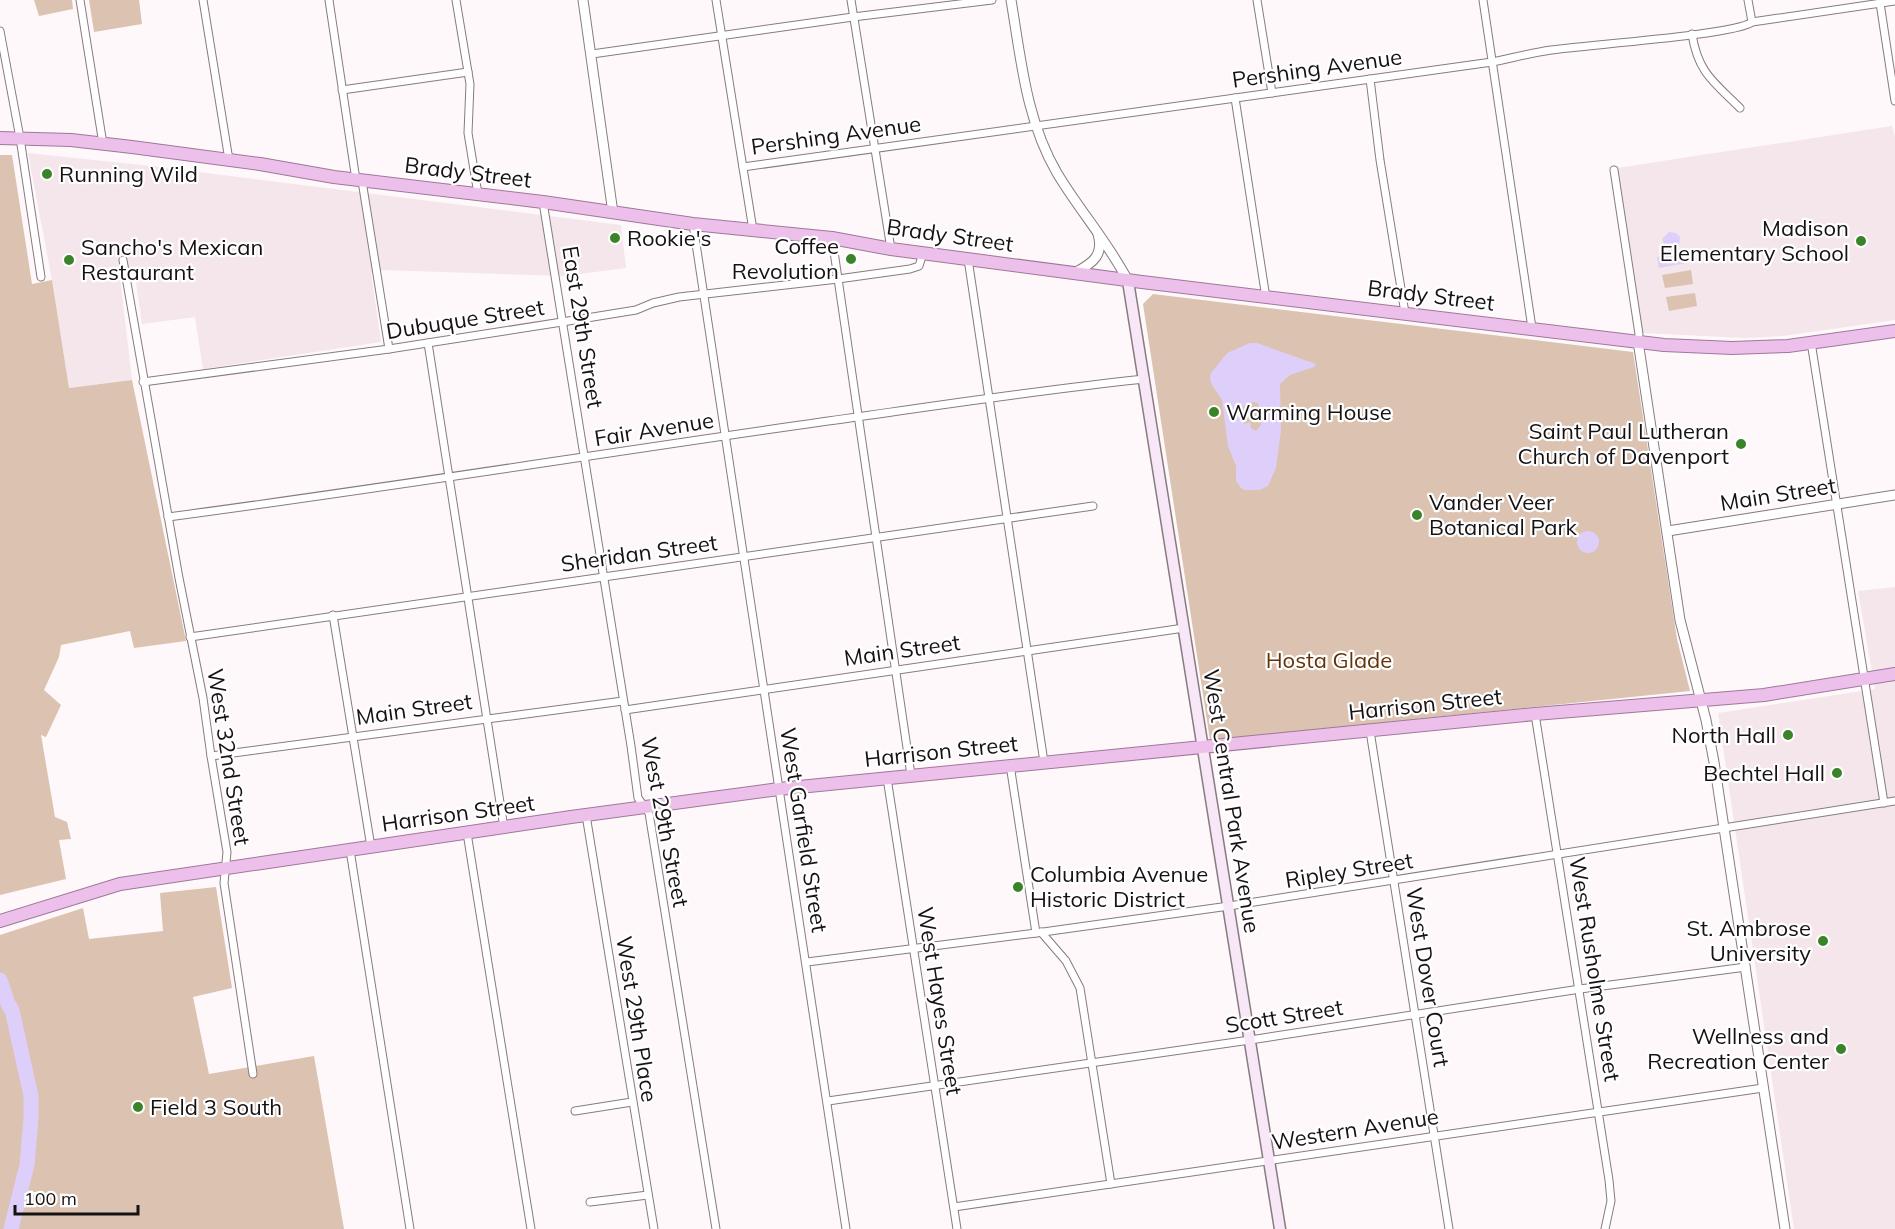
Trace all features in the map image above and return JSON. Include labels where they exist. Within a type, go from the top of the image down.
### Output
[{"type":"highway","name":"Brady Street","points":[[0,138],[103,144],[693,224],[832,238],[891,249],[1266,298],[1664,345],[1732,348],[1788,346],[1895,331]]},
{"type":"highway","name":"Harrison Street","points":[[0,921],[120,884],[586,815],[779,789],[1536,714],[1702,701],[1785,692],[1895,674]]},
{"type":"main road","name":"West Central Park Avenue","points":[[1128,280],[1280,1229]]},
{"type":"street","points":[[80,0],[103,144]]},
{"type":"street","points":[[203,0],[229,160]]},
{"type":"street","points":[[329,0],[342,90],[389,349]]},
{"type":"street","points":[[456,0],[470,84],[468,133],[478,194]]},
{"type":"street","points":[[583,0],[613,213]]},
{"type":"street","points":[[716,0],[753,230]]},
{"type":"street","points":[[851,0],[891,249]]},
{"type":"street","points":[[592,54],[992,0]]},
{"type":"street","points":[[1011,0],[1035,126],[1057,172],[1119,262],[1128,280]]},
{"type":"street","points":[[1257,0],[1272,93]]},
{"type":"street","points":[[1483,0],[1532,328]]},
{"type":"street","points":[[1748,0],[1752,21]]},
{"type":"street","name":"Pershing Avenue","points":[[743,167],[1370,80],[1492,62],[1550,50],[1743,27],[1752,21],[1895,1]]},
{"type":"street","points":[[1880,3],[1895,101]]},
{"type":"street","points":[[0,31],[20,138],[41,277]]},
{"type":"street","points":[[1692,34],[1695,53],[1704,72],[1740,108]]},
{"type":"street","points":[[342,90],[468,72]]},
{"type":"street","points":[[1370,80],[1380,160],[1405,313]]},
{"type":"street","points":[[1235,98],[1266,298]]},
{"type":"street","points":[[1614,170],[1680,620],[1702,701],[1725,828],[1751,1014],[1785,1229]]},
{"type":"street","name":"East 29th Street","points":[[543,202],[585,457]]},
{"type":"street","name":"West Garfield Street","points":[[693,224],[846,1229]]},
{"type":"street","points":[[1076,273],[1098,257],[1100,241],[1098,232]]},
{"type":"street","points":[[832,238],[911,775]]},
{"type":"street","name":"Dubuque Street","points":[[143,382],[428,343],[636,310],[653,303],[705,294],[915,268],[921,262],[922,253]]},
{"type":"street","points":[[968,259],[1044,762]]},
{"type":"street","name":"West 32nd Street","points":[[123,260],[143,382],[203,698],[227,852],[224,883],[253,1074]]},
{"type":"street","points":[[1811,342],[1884,803]]},
{"type":"street","points":[[428,343],[504,828]]},
{"type":"street","name":"Fair Avenue","points":[[168,517],[989,398],[1145,379]]},
{"type":"street","name":"West 29th Street","points":[[585,457],[638,798],[650,813],[716,1229]]},
{"type":"street","name":"Main Street","points":[[1668,531],[1895,495]]},
{"type":"street","name":"Sheridan Street","points":[[190,637],[1094,506]]},
{"type":"street","points":[[333,615],[371,847]]},
{"type":"street","name":"Main Street","points":[[625,710],[1184,628]]},
{"type":"street","name":"Main Street","points":[[211,756],[623,701]]},
{"type":"street","name":"West Rusholme Street","points":[[1536,714],[1609,1180],[1611,1201],[1605,1229]]},
{"type":"street","name":"West Dover Court","points":[[1370,731],[1449,1229]]},
{"type":"street","points":[[1010,765],[1039,933],[1066,961],[1080,988],[1111,1184]]},
{"type":"street","name":"West Hayes Street","points":[[887,778],[957,1229]]},
{"type":"street","name":"Ripley Street","points":[[807,962],[1229,906],[1895,801]]},
{"type":"street","name":"West 29th Place","points":[[586,815],[654,1229]]},
{"type":"street","points":[[467,833],[531,1229]]},
{"type":"street","points":[[350,850],[410,1229]]},
{"type":"street","name":"Scott Street","points":[[828,1101],[1250,1041],[1415,1013],[1746,967]]},
{"type":"street","name":"Western Avenue","points":[[954,1207],[1763,1088]]},
{"type":"street","points":[[575,1111],[632,1102]]},
{"type":"street","points":[[590,1202],[648,1195]]},
{"type":"shaded area","points":[[1892,126],[1895,136],[1895,320],[1783,336],[1744,338],[1642,333],[1617,168]]},
{"type":"shaded area","points":[[28,153],[151,166],[621,225],[626,268],[564,276],[383,270],[371,273],[381,342],[203,369],[195,317],[142,324],[134,269],[119,269],[132,380],[69,388],[52,280]]},
{"type":"shaded area","points":[[1669,232],[1676,233],[1680,237],[1675,253],[1685,252],[1687,263],[1659,268],[1657,257],[1672,254],[1671,250],[1665,247],[1662,239]]},
{"type":"shaded area","points":[[1250,343],[1257,343],[1316,364],[1314,367],[1290,375],[1280,384],[1281,431],[1276,468],[1268,486],[1259,490],[1245,490],[1236,481],[1236,466],[1228,446],[1222,400],[1210,379],[1211,373],[1227,353]],"holes":[[[1257,403],[1262,411],[1261,425],[1256,431],[1251,428],[1250,422],[1244,424],[1241,412],[1244,405]]]},
{"type":"shaded area","points":[[1588,531],[1596,534],[1599,542],[1596,550],[1588,553],[1580,550],[1577,542],[1580,534]]},
{"type":"shaded area","name":"St. Ambrose University","points":[[1895,587],[1895,1229],[1794,1229],[1718,713],[1875,689],[1858,591]]},
{"type":"green space","points":[[34,0],[72,0],[73,9],[39,16]]},
{"type":"green space","points":[[89,0],[139,0],[142,24],[94,32]]},
{"type":"green space","points":[[0,155],[12,155],[32,284],[52,280],[69,388],[132,380],[186,641],[134,648],[130,631],[61,645],[59,657],[44,690],[61,705],[46,737],[41,735],[55,817],[67,822],[71,839],[59,840],[66,879],[0,895]]},
{"type":"green space","points":[[1691,270],[1693,284],[1665,288],[1662,275]]},
{"type":"green space","points":[[1695,293],[1697,306],[1669,311],[1666,297]]},
{"type":"green space","name":"Vander Veer Botanical Park","points":[[1153,294],[1633,352],[1677,639],[1690,691],[1210,740],[1143,304]]},
{"type":"green space","points":[[216,887],[232,988],[193,997],[209,1074],[314,1056],[344,1229],[0,1229],[0,935],[83,908],[89,939],[163,931],[160,893]]},
{"type":"waterway","points":[[0,980],[12,1010],[31,1096],[27,1165],[11,1229]]},
{"type":"place","name":"Running Wild","points":[[47,174]]},
{"type":"place","name":"Rookie's","points":[[615,238]]},
{"type":"place","name":"Madison Elementary School","points":[[1861,241]]},
{"type":"place","name":"Coffee Revolution","points":[[851,259]]},
{"type":"place","name":"Sancho's Mexican Restaurant","points":[[69,260]]},
{"type":"place","name":"Warming House","points":[[1214,412]]},
{"type":"place","name":"Saint Paul Lutheran Church of Davenport","points":[[1741,444]]},
{"type":"place","name":"Vander Veer Botanical Park","points":[[1417,515]]},
{"type":"place","name":"North Hall","points":[[1788,735]]},
{"type":"place","name":"Bechtel Hall","points":[[1837,773]]},
{"type":"place","name":"Columbia Avenue Historic District","points":[[1018,887]]},
{"type":"place","name":"St. Ambrose University","points":[[1823,941]]},
{"type":"place","name":"Wellness and Recreation Center","points":[[1841,1049]]},
{"type":"place","name":"Field 3 South","points":[[138,1107]]},
{"type":"park label","name":"Hosta Glade","points":[[1329,660]]}]
